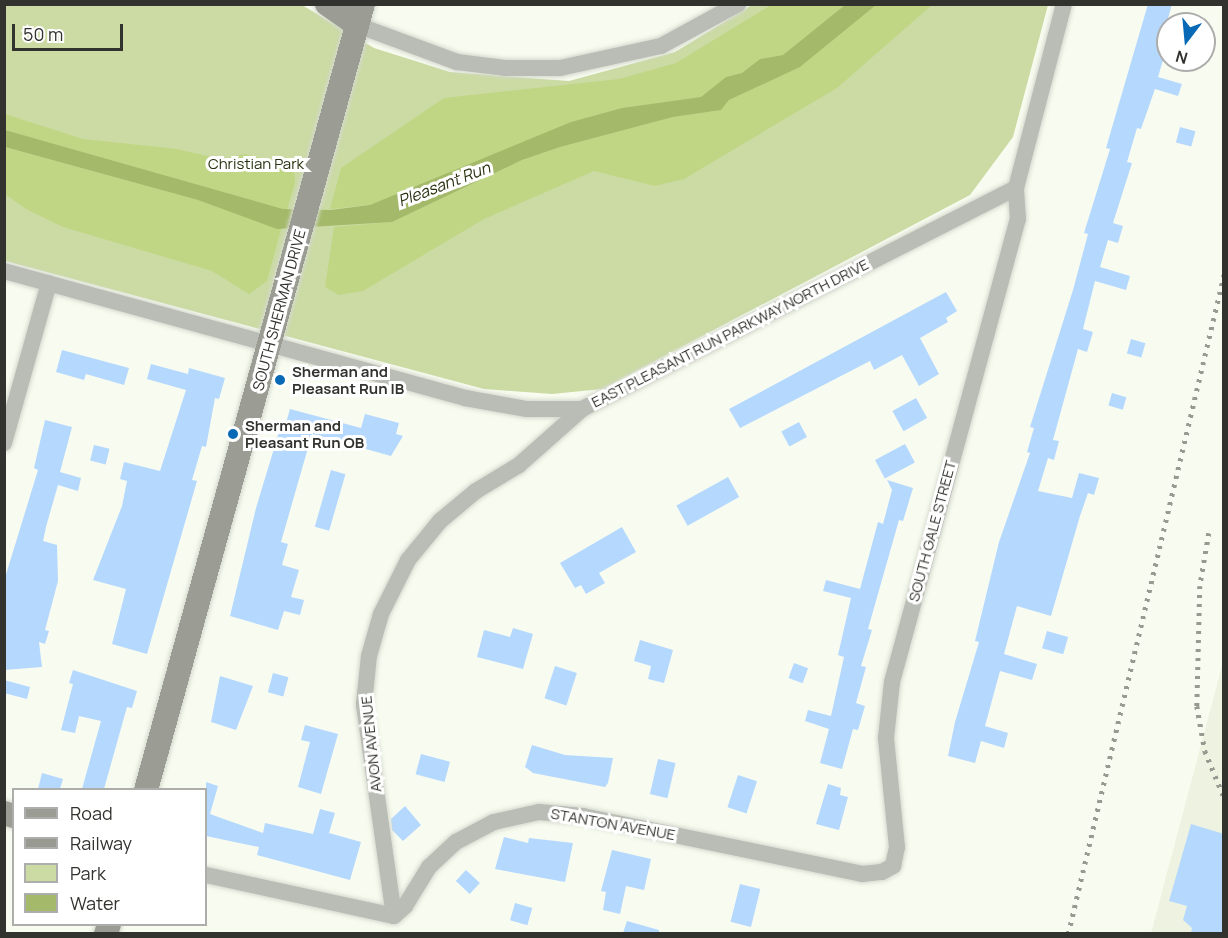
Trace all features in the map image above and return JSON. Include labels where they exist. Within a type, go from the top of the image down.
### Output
[{"type":"main road","points":[[327,4],[360,15]]},
{"type":"main road","name":"SOUTH SHERMAN DRIVE","points":[[146,788],[360,15]]},
{"type":"street","points":[[360,15],[457,62],[505,68],[560,68],[661,46],[738,4]]},
{"type":"street","points":[[1016,188],[1064,4]]},
{"type":"street","name":"EAST PLEASANT RUN PARKWAY NORTH DRIVE","points":[[4,271],[485,402],[526,409],[582,409],[1016,188]]},
{"type":"street","name":"SOUTH GALE STREET","points":[[882,872],[897,859],[887,763],[892,682],[1018,219],[1016,188]]},
{"type":"street","points":[[4,443],[49,283]]},
{"type":"street","name":"AVON AVENUE","points":[[394,916],[364,704],[368,662],[381,614],[406,563],[440,521],[476,491],[519,465],[582,409]]},
{"type":"street","name":"STANTON AVENUE","points":[[394,916],[405,906],[429,867],[456,842],[494,822],[533,812],[583,816],[862,874],[882,872]]},
{"type":"street","points":[[207,875],[394,916]]},
{"type":"shaded area","points":[[1223,662],[1223,933],[1151,933]]},
{"type":"green space","name":"Christian Park","points":[[4,5],[302,5],[374,48],[450,72],[569,81],[675,52],[752,5],[1048,5],[1013,137],[970,195],[602,389],[552,394],[484,389],[5,261]]},
{"type":"green space","points":[[771,5],[845,5],[783,55],[760,59],[742,73],[726,77],[701,97],[622,108],[571,122],[370,205],[330,209],[341,168],[444,98],[619,79],[676,63]]},
{"type":"green space","points":[[876,5],[932,5],[837,88],[684,179],[655,186],[594,171],[484,219],[363,291],[339,295],[325,287],[334,227],[392,222],[522,160],[560,147],[673,117],[721,110],[729,100],[800,67]]},
{"type":"green space","points":[[5,114],[83,139],[177,149],[220,159],[245,154],[294,167],[295,183],[287,209],[283,209],[5,130]]},
{"type":"green space","points":[[4,147],[198,200],[281,229],[267,281],[249,294],[212,271],[63,227],[26,209],[5,194]]},
{"type":"water","name":"Pleasant Run","points":[[845,5],[876,5],[800,67],[729,100],[721,110],[673,117],[560,147],[522,160],[392,222],[277,229],[198,200],[5,147],[5,130],[283,209],[331,210],[370,205],[571,122],[622,108],[701,97],[726,77],[742,73],[760,59],[783,55]]},
{"type":"building","points":[[1148,4],[1172,4],[1170,12],[1156,12],[1156,72],[1159,72],[1158,77],[1182,84],[1178,96],[1155,89],[1141,129],[1137,128],[1127,162],[1132,163],[1113,223],[1123,226],[1118,243],[1108,240],[1100,267],[1130,276],[1126,290],[1095,281],[1083,329],[1093,332],[1087,352],[1078,349],[1053,440],[1059,441],[1054,460],[1048,458],[1038,491],[1072,498],[1079,473],[1099,478],[1094,495],[1088,493],[1080,516],[1051,616],[1017,606],[1004,654],[1037,664],[1032,680],[1000,671],[985,726],[1008,733],[1004,748],[981,741],[975,763],[948,756],[955,722],[979,642],[975,641],[999,542],[1030,453],[1027,452],[1034,428],[1030,427],[1088,234],[1084,233],[1110,149],[1106,148]]},
{"type":"building","points":[[1180,127],[1195,131],[1191,147],[1176,142]]},
{"type":"building","points":[[946,292],[957,311],[946,318],[948,322],[920,338],[939,374],[919,386],[902,355],[874,370],[870,361],[740,428],[729,409]]},
{"type":"building","points":[[1131,339],[1145,343],[1141,358],[1127,353]]},
{"type":"building","points":[[62,350],[129,368],[124,385],[86,374],[84,380],[56,372]]},
{"type":"building","points":[[151,364],[188,374],[189,368],[225,378],[219,399],[215,398],[206,447],[202,446],[192,480],[197,481],[147,654],[112,644],[126,589],[93,580],[122,506],[127,481],[120,479],[124,462],[160,471],[186,390],[147,379]]},
{"type":"building","points":[[1112,393],[1126,397],[1123,410],[1108,405]]},
{"type":"building","points":[[916,398],[927,418],[904,431],[892,411]]},
{"type":"building","points":[[290,409],[361,428],[365,414],[399,423],[396,434],[403,436],[391,456],[312,434],[281,542],[288,544],[282,565],[299,570],[291,597],[304,600],[300,615],[284,611],[278,630],[230,616],[256,508],[279,432],[283,433]]},
{"type":"building","points":[[45,420],[72,427],[60,472],[81,478],[78,491],[58,485],[43,541],[57,545],[58,581],[45,630],[49,631],[45,644],[39,642],[42,667],[4,670],[4,581],[38,470],[34,468]]},
{"type":"building","points":[[799,422],[807,437],[789,446],[781,431]]},
{"type":"building","points":[[905,444],[915,463],[885,479],[875,460]]},
{"type":"building","points":[[94,445],[110,449],[106,464],[90,461]]},
{"type":"building","points":[[331,470],[345,474],[329,531],[315,527]]},
{"type":"building","points":[[728,477],[739,497],[688,526],[676,506]]},
{"type":"building","points":[[887,480],[913,488],[903,521],[899,520],[868,629],[872,630],[861,666],[866,667],[856,703],[865,706],[858,730],[853,729],[842,769],[820,763],[829,729],[805,721],[808,710],[831,716],[844,657],[838,655],[851,598],[823,591],[826,580],[860,589],[878,522],[883,524],[892,490]]},
{"type":"building","points":[[622,527],[636,552],[599,573],[605,583],[586,594],[581,585],[575,588],[560,563]]},
{"type":"building","points":[[513,628],[533,634],[523,669],[477,657],[484,630],[510,637]]},
{"type":"building","points":[[1047,631],[1068,637],[1063,654],[1042,648]]},
{"type":"building","points":[[640,640],[673,650],[664,683],[648,679],[651,666],[634,661]]},
{"type":"building","points":[[794,663],[808,668],[803,683],[789,678]]},
{"type":"building","points":[[555,666],[577,673],[566,705],[544,698]]},
{"type":"building","points":[[73,670],[137,691],[132,708],[127,707],[104,788],[82,788],[101,721],[79,716],[75,733],[61,730],[73,684],[69,683]]},
{"type":"building","points":[[273,673],[288,677],[283,696],[268,692]]},
{"type":"building","points":[[220,676],[253,686],[236,730],[211,722]]},
{"type":"building","points":[[4,680],[30,687],[27,699],[4,693]]},
{"type":"building","points":[[305,725],[338,734],[321,794],[298,787],[310,742],[301,740]]},
{"type":"building","points":[[532,745],[565,755],[613,758],[608,783],[605,787],[533,773],[525,767]]},
{"type":"building","points":[[421,754],[450,762],[445,782],[416,774]]},
{"type":"building","points":[[658,759],[676,763],[667,798],[650,794]]},
{"type":"building","points":[[42,773],[63,779],[60,788],[38,788]]},
{"type":"building","points":[[738,775],[757,781],[747,814],[727,807]]},
{"type":"building","points":[[206,782],[218,786],[210,814],[263,833],[265,823],[313,834],[320,809],[335,813],[329,833],[361,842],[350,880],[257,855],[259,847],[207,836]]},
{"type":"building","points":[[828,784],[841,788],[840,795],[848,797],[839,830],[816,824]]},
{"type":"building","points":[[405,806],[421,825],[403,841],[392,830],[391,819]]},
{"type":"building","points":[[1191,824],[1224,834],[1224,933],[1191,933],[1192,928],[1183,920],[1187,906],[1169,901]]},
{"type":"building","points":[[504,837],[528,843],[529,838],[573,843],[565,882],[495,869]]},
{"type":"building","points":[[612,850],[651,859],[644,890],[626,886],[620,914],[603,910],[606,892],[601,891]]},
{"type":"building","points":[[466,870],[480,883],[470,894],[456,881]]},
{"type":"building","points":[[740,884],[760,889],[751,927],[731,922]]},
{"type":"building","points":[[515,903],[532,908],[527,925],[510,920]]},
{"type":"building","points":[[627,921],[659,930],[659,933],[623,933]]},
{"type":"railway","points":[[1068,934],[1224,274]]},
{"type":"railway","points":[[1209,533],[1200,586],[1197,706],[1205,751],[1224,797]]},
{"type":"place","name":"Sherman and Pleasant Run IB","points":[[280,380]]},
{"type":"place","name":"Sherman and Pleasant Run OB","points":[[233,434]]}]
